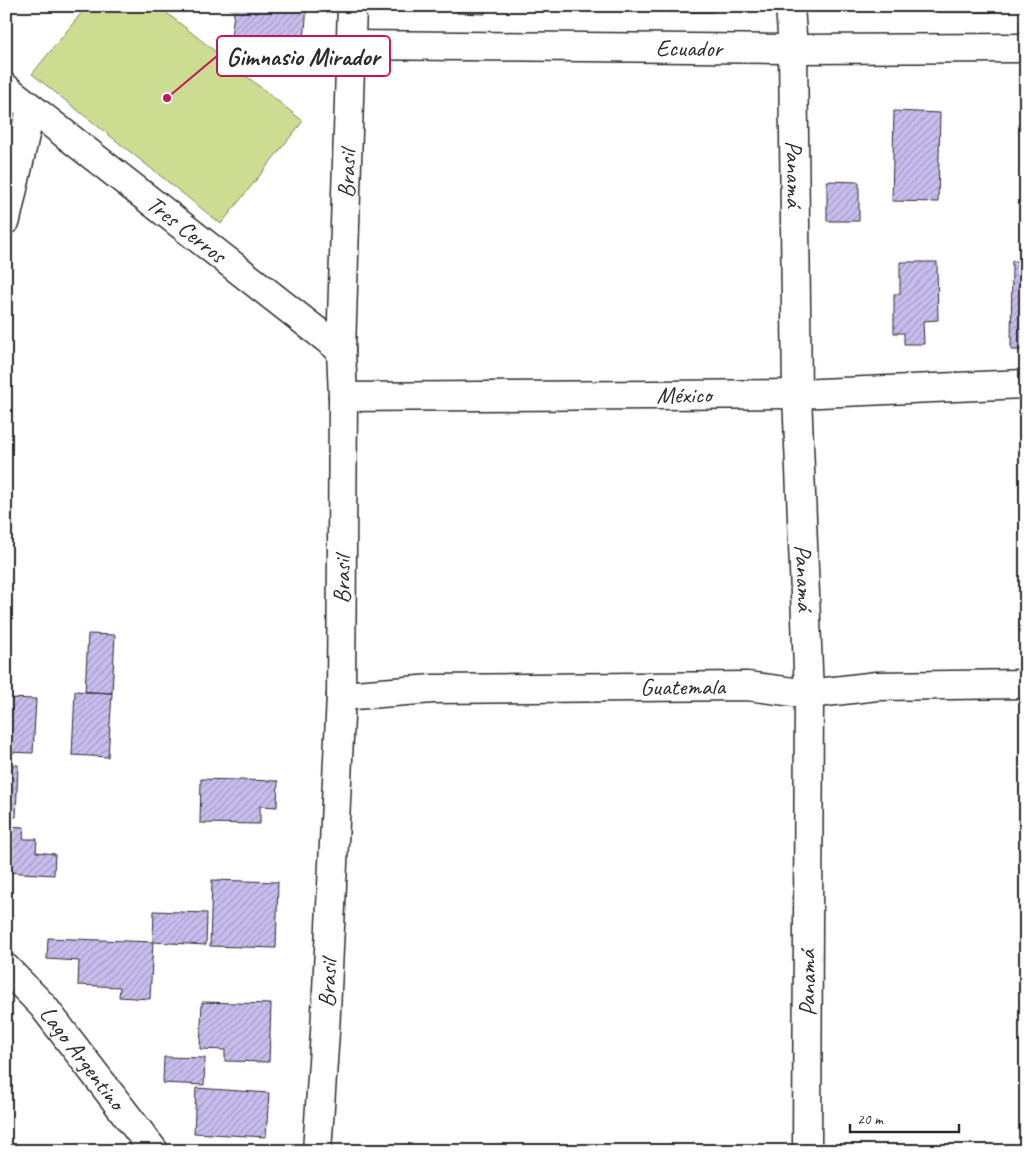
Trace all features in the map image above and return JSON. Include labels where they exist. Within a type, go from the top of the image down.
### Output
[{"type":"street","name":"Brasil","points":[[317,1151],[325,1032],[341,696],[343,397],[341,350],[352,6]]},
{"type":"street","name":"Panamá","points":[[790,6],[793,48],[797,394],[808,694],[807,1151]]},
{"type":"street","name":"Ecuador","points":[[351,45],[1026,48]]},
{"type":"street","name":"Tres Cerros","points":[[6,88],[341,350]]},
{"type":"street","points":[[6,220],[31,108]]},
{"type":"street","name":"México","points":[[343,397],[797,394],[1026,384]]},
{"type":"street","name":"Guatemala","points":[[341,696],[433,689],[747,686],[808,694],[876,686],[1026,684]]},
{"type":"street","name":"Lago Argentino","points":[[6,968],[43,1006],[154,1151]]},
{"type":"green space","points":[[87,6],[158,6],[303,121],[221,224],[32,74]]},
{"type":"building","points":[[227,6],[307,6],[302,65],[228,62],[234,13]]},
{"type":"building","points":[[457,6],[485,6],[485,14],[457,13]]},
{"type":"building","points":[[599,6],[655,6],[655,9],[599,10]]},
{"type":"building","points":[[668,6],[713,6],[713,12],[668,12]]},
{"type":"building","points":[[937,6],[992,6],[992,12],[937,12]]},
{"type":"building","points":[[894,111],[940,113],[938,202],[892,201]]},
{"type":"building","points":[[827,181],[859,182],[859,221],[827,221]]},
{"type":"building","points":[[1012,261],[1026,261],[1026,350],[1011,350]]},
{"type":"building","points":[[900,262],[937,262],[938,320],[923,321],[924,344],[904,344],[904,333],[894,333],[894,294],[900,294]]},
{"type":"building","points":[[88,634],[115,635],[112,693],[85,692]]},
{"type":"building","points":[[75,691],[112,693],[108,757],[72,755]]},
{"type":"building","points":[[6,698],[36,699],[33,753],[6,752]]},
{"type":"building","points":[[6,765],[18,765],[16,817],[6,817]]},
{"type":"building","points":[[201,779],[278,781],[277,807],[260,806],[260,824],[200,823]]},
{"type":"building","points":[[6,826],[24,827],[23,839],[37,839],[36,852],[55,854],[54,875],[6,872]]},
{"type":"building","points":[[212,880],[278,882],[276,948],[210,946]]},
{"type":"building","points":[[154,911],[207,913],[206,945],[153,942]]},
{"type":"building","points":[[48,938],[153,942],[150,999],[119,997],[120,987],[78,985],[79,961],[47,959]]},
{"type":"building","points":[[202,1002],[271,1004],[269,1062],[225,1061],[225,1050],[200,1049]]},
{"type":"building","points":[[164,1057],[205,1058],[204,1085],[163,1083]]},
{"type":"building","points":[[196,1088],[269,1093],[266,1137],[194,1133]]},
{"type":"place","name":"Gimnasio Mirador","points":[[167,98]]}]
